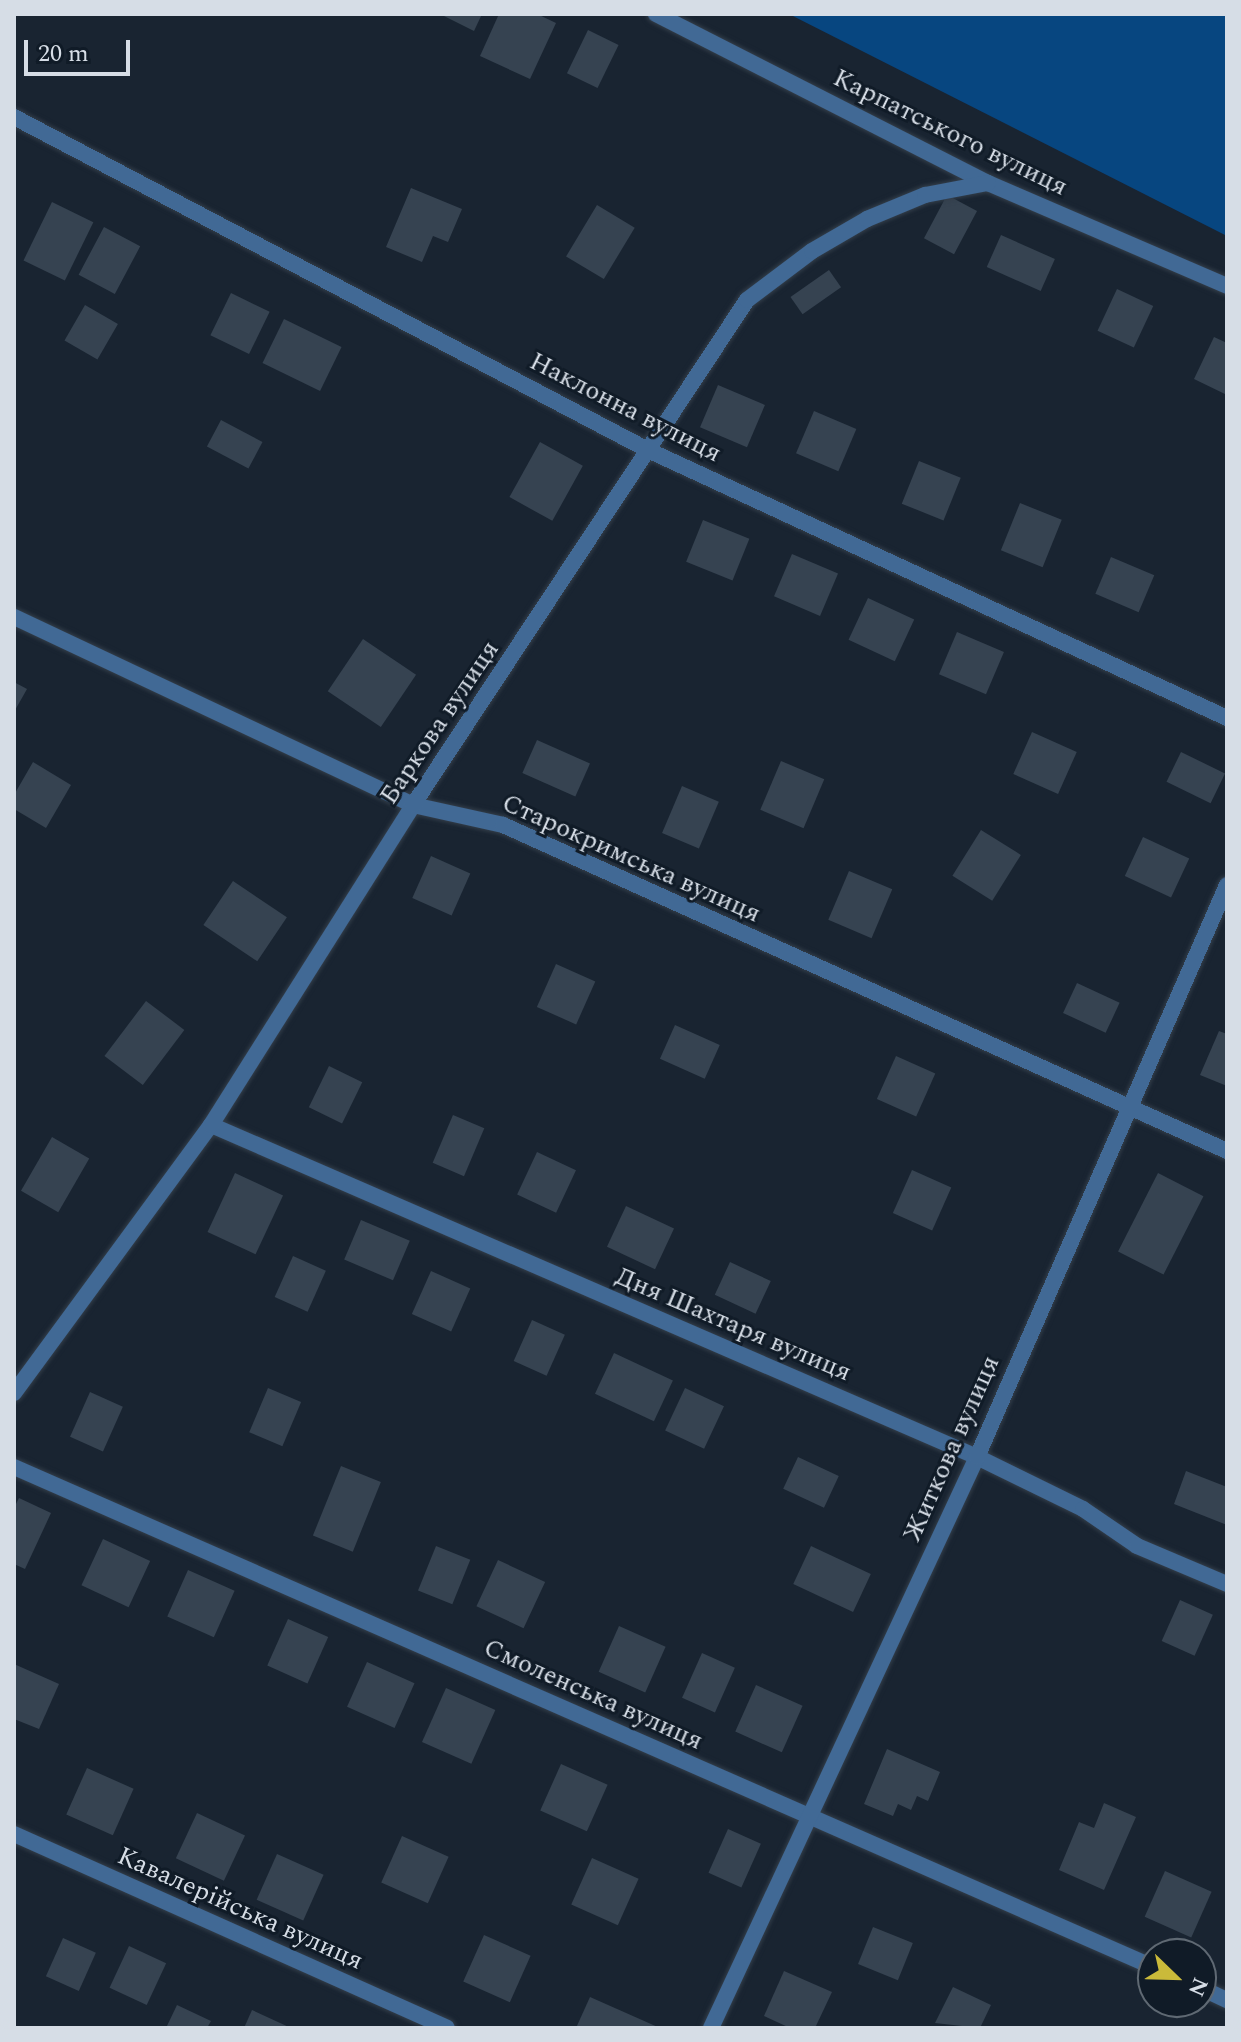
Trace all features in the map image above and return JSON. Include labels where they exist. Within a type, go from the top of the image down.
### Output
[{"type":"street","name":"Карпатського вулиця","points":[[656,14],[988,183],[1227,286]]},
{"type":"street","name":"Наклонна вулиця","points":[[14,117],[650,451],[1227,718]]},
{"type":"street","name":"Баркова вулиця","points":[[14,1393],[211,1125],[413,805],[747,300],[812,251],[867,219],[925,195],[988,183]]},
{"type":"street","name":"Старокримська вулиця","points":[[14,617],[413,805],[503,825],[1128,1110],[1227,1151]]},
{"type":"street","name":"Житкова вулиця","points":[[711,2028],[977,1457],[1227,885]]},
{"type":"street","name":"Дня Шахтаря вулиця","points":[[211,1125],[977,1457],[1083,1509],[1137,1546],[1227,1584]]},
{"type":"street","name":"Смоленська вулиця","points":[[14,1467],[1137,1960]]},
{"type":"street","name":"Кавалерійська вулиця","points":[[14,1834],[447,2028]]},
{"type":"shaded area","points":[[789,14],[1227,14],[1227,236]]},
{"type":"building","points":[[440,14],[482,14],[474,31]]},
{"type":"building","points":[[499,14],[537,14],[556,23],[530,79],[480,56]]},
{"type":"building","points":[[588,30],[619,45],[598,88],[567,73]]},
{"type":"building","points":[[411,188],[462,209],[448,242],[433,236],[422,262],[386,247]]},
{"type":"building","points":[[947,195],[977,211],[954,254],[924,238]]},
{"type":"building","points":[[52,202],[93,222],[65,281],[24,260]]},
{"type":"building","points":[[597,205],[635,228],[604,279],[566,256]]},
{"type":"building","points":[[104,227],[140,246],[115,294],[79,275]]},
{"type":"building","points":[[1001,235],[1055,259],[1041,291],[987,267]]},
{"type":"building","points":[[829,270],[841,287],[803,314],[790,297]]},
{"type":"building","points":[[1117,289],[1153,306],[1134,348],[1098,331]]},
{"type":"building","points":[[231,293],[270,312],[249,354],[210,335]]},
{"type":"building","points":[[85,305],[118,324],[97,360],[64,341]]},
{"type":"building","points":[[284,319],[342,347],[320,391],[263,363]]},
{"type":"building","points":[[1214,337],[1227,343],[1227,395],[1194,379]]},
{"type":"building","points":[[718,385],[765,405],[747,447],[700,427]]},
{"type":"building","points":[[814,411],[856,429],[838,471],[796,453]]},
{"type":"building","points":[[221,420],[262,442],[248,469],[207,446]]},
{"type":"building","points":[[540,442],[583,466],[552,521],[509,497]]},
{"type":"building","points":[[919,461],[961,478],[943,521],[902,504]]},
{"type":"building","points":[[1020,503],[1062,520],[1043,567],[1001,550]]},
{"type":"building","points":[[703,520],[749,539],[733,580],[686,562]]},
{"type":"building","points":[[792,554],[838,574],[820,616],[774,596]]},
{"type":"building","points":[[1111,557],[1154,575],[1139,612],[1095,594]]},
{"type":"building","points":[[868,598],[914,620],[895,661],[849,640]]},
{"type":"building","points":[[957,632],[1004,652],[986,694],[939,674]]},
{"type":"building","points":[[363,639],[416,675],[381,727],[328,691]]},
{"type":"building","points":[[14,682],[27,689],[14,712]]},
{"type":"building","points":[[1032,732],[1077,752],[1058,794],[1013,774]]},
{"type":"building","points":[[537,740],[590,764],[575,796],[522,773]]},
{"type":"building","points":[[1181,752],[1225,773],[1211,803],[1167,782]]},
{"type":"building","points":[[781,761],[824,779],[804,828],[760,810]]},
{"type":"building","points":[[33,762],[71,785],[46,828],[14,809],[14,795]]},
{"type":"building","points":[[682,786],[719,802],[699,849],[662,833]]},
{"type":"building","points":[[981,830],[1021,855],[992,901],[952,876]]},
{"type":"building","points":[[1143,837],[1189,859],[1171,898],[1125,876]]},
{"type":"building","points":[[431,856],[470,873],[452,916],[412,898]]},
{"type":"building","points":[[849,871],[892,889],[872,938],[828,920]]},
{"type":"building","points":[[233,881],[287,917],[257,961],[203,925]]},
{"type":"building","points":[[556,964],[595,981],[576,1024],[537,1007]]},
{"type":"building","points":[[1077,983],[1120,1003],[1106,1033],[1063,1013]]},
{"type":"building","points":[[146,1001],[184,1030],[143,1085],[104,1056]]},
{"type":"building","points":[[675,1025],[720,1045],[705,1079],[660,1059]]},
{"type":"building","points":[[1219,1031],[1227,1034],[1227,1086],[1200,1075]]},
{"type":"building","points":[[896,1056],[935,1073],[916,1116],[877,1099]]},
{"type":"building","points":[[329,1066],[362,1082],[342,1124],[309,1107]]},
{"type":"building","points":[[453,1115],[484,1128],[464,1176],[433,1163]]},
{"type":"building","points":[[52,1137],[89,1158],[58,1212],[21,1191]]},
{"type":"building","points":[[537,1152],[576,1170],[556,1213],[517,1195]]},
{"type":"building","points":[[912,1170],[951,1187],[932,1230],[893,1213]]},
{"type":"building","points":[[235,1173],[283,1195],[256,1254],[208,1232]]},
{"type":"building","points":[[1158,1173],[1203,1196],[1163,1275],[1118,1251]]},
{"type":"building","points":[[626,1206],[674,1228],[655,1269],[607,1247]]},
{"type":"building","points":[[361,1220],[410,1241],[393,1280],[344,1260]]},
{"type":"building","points":[[293,1256],[326,1271],[308,1312],[275,1297]]},
{"type":"building","points":[[730,1262],[771,1281],[756,1314],[715,1295]]},
{"type":"building","points":[[431,1271],[470,1288],[451,1331],[412,1314]]},
{"type":"building","points":[[532,1320],[565,1335],[547,1376],[514,1361]]},
{"type":"building","points":[[614,1353],[673,1380],[654,1421],[595,1394]]},
{"type":"building","points":[[268,1388],[301,1402],[282,1446],[249,1432]]},
{"type":"building","points":[[685,1388],[724,1406],[704,1449],[665,1431]]},
{"type":"building","points":[[90,1392],[123,1407],[103,1451],[70,1437]]},
{"type":"building","points":[[798,1457],[839,1476],[824,1508],[783,1489]]},
{"type":"building","points":[[341,1466],[381,1482],[353,1552],[313,1536]]},
{"type":"building","points":[[1186,1471],[1227,1487],[1227,1525],[1174,1504]]},
{"type":"building","points":[[19,1498],[51,1513],[25,1569],[14,1564],[14,1508]]},
{"type":"building","points":[[103,1539],[150,1561],[129,1607],[81,1585]]},
{"type":"building","points":[[436,1546],[470,1560],[452,1604],[418,1591]]},
{"type":"building","points":[[811,1546],[871,1574],[853,1612],[793,1584]]},
{"type":"building","points":[[498,1560],[545,1582],[524,1628],[476,1606]]},
{"type":"building","points":[[188,1570],[235,1591],[214,1637],[167,1617]]},
{"type":"building","points":[[1180,1600],[1213,1615],[1195,1656],[1162,1641]]},
{"type":"building","points":[[288,1619],[328,1637],[307,1683],[267,1666]]},
{"type":"building","points":[[619,1626],[666,1647],[645,1692],[599,1672]]},
{"type":"building","points":[[702,1653],[735,1668],[715,1712],[682,1698]]},
{"type":"building","points":[[367,1662],[415,1683],[395,1728],[347,1707]]},
{"type":"building","points":[[14,1664],[59,1684],[39,1729],[14,1719]]},
{"type":"building","points":[[756,1685],[803,1706],[782,1752],[735,1732]]},
{"type":"building","points":[[446,1688],[495,1710],[471,1764],[422,1742]]},
{"type":"building","points":[[887,1749],[940,1772],[928,1801],[917,1796],[911,1810],[898,1804],[893,1816],[864,1804]]},
{"type":"building","points":[[561,1764],[608,1785],[587,1831],[540,1811]]},
{"type":"building","points":[[87,1768],[134,1789],[113,1835],[66,1815]]},
{"type":"building","points":[[1104,1803],[1136,1817],[1104,1890],[1059,1870],[1079,1822],[1094,1828]]},
{"type":"building","points":[[197,1813],[245,1835],[224,1881],[176,1858]]},
{"type":"building","points":[[728,1829],[761,1844],[741,1887],[708,1873]]},
{"type":"building","points":[[402,1836],[449,1857],[428,1903],[381,1883]]},
{"type":"building","points":[[277,1854],[324,1875],[303,1920],[257,1900]]},
{"type":"building","points":[[592,1858],[639,1879],[618,1925],[571,1905]]},
{"type":"building","points":[[1165,1871],[1212,1892],[1191,1937],[1145,1917]]},
{"type":"building","points":[[873,1927],[913,1943],[898,1980],[858,1964]]},
{"type":"building","points":[[484,1935],[531,1956],[510,2002],[463,1982]]},
{"type":"building","points":[[63,1938],[96,1953],[79,1991],[46,1976]]},
{"type":"building","points":[[129,1946],[166,1963],[147,2005],[110,1988]]},
{"type":"building","points":[[784,1971],[832,1992],[815,2028],[790,2028],[764,2016]]},
{"type":"building","points":[[953,1987],[991,2005],[980,2028],[935,2023]]},
{"type":"building","points":[[590,1997],[660,2028],[576,2028]]},
{"type":"building","points":[[177,2005],[211,2021],[207,2028],[166,2028]]},
{"type":"building","points":[[252,2010],[291,2028],[244,2028]]}]
